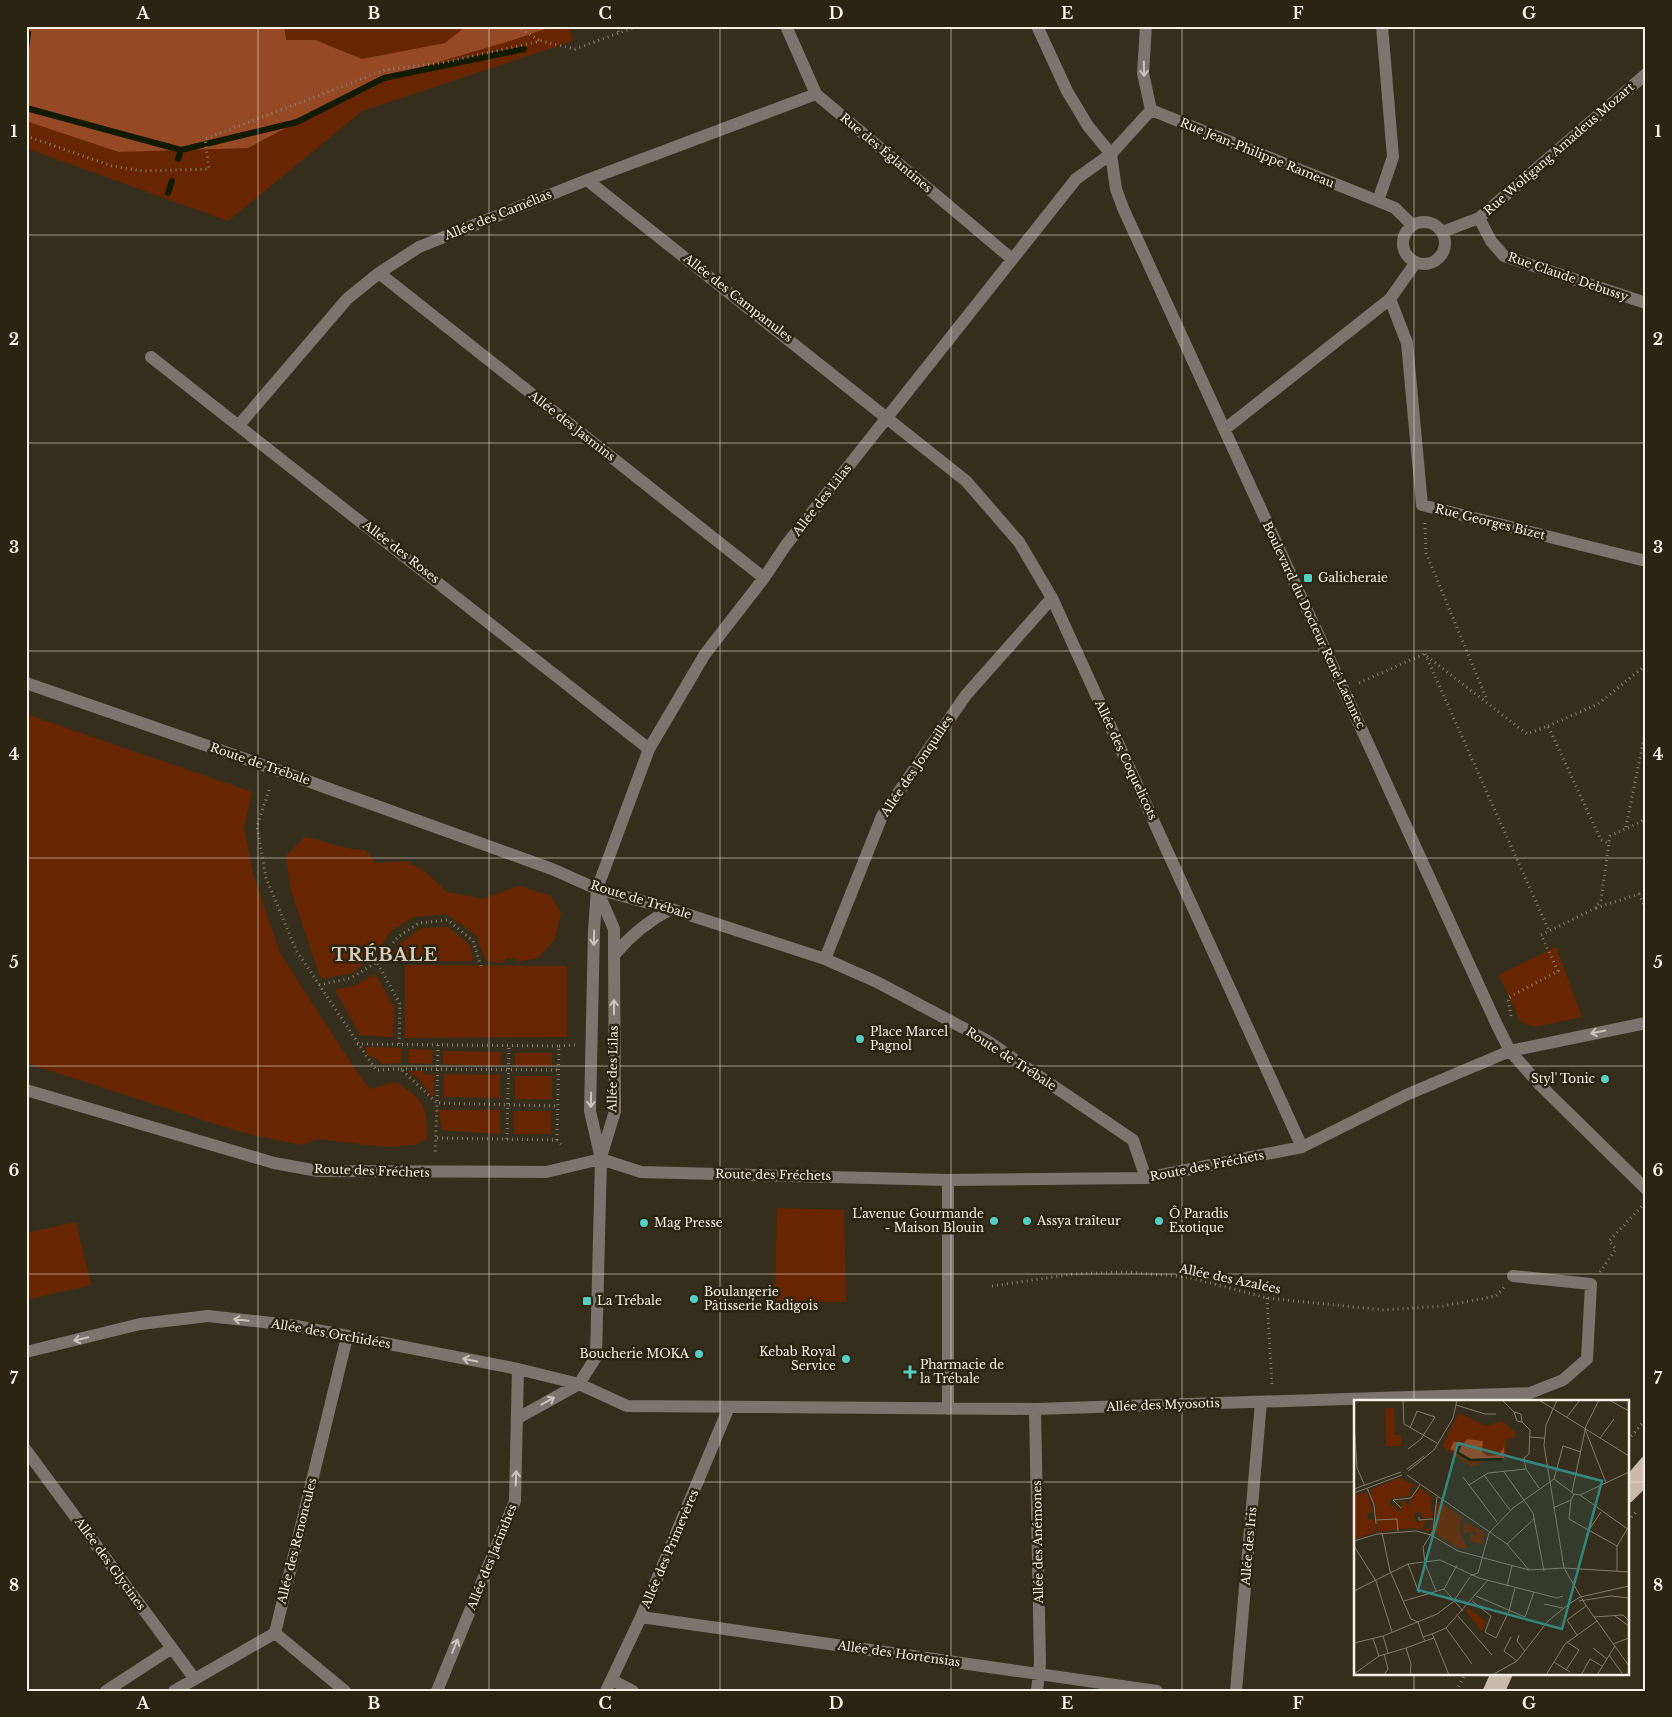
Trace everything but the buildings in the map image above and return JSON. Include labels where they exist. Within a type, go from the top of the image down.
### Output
[{"type":"main road","points":[[1630,1481],[1646,1462]]},
{"type":"main road","points":[[1630,1495],[1646,1479]]},
{"type":"main road","points":[[1489,1691],[1497,1674]]},
{"type":"main road","points":[[1499,1691],[1507,1674]]},
{"type":"street","name":"Rue des Églantines","points":[[786,26],[816,94],[1012,259]]},
{"type":"street","points":[[1037,26],[1067,92],[1088,126],[1111,154],[1151,110],[1143,73],[1146,26]]},
{"type":"street","points":[[1378,201],[1393,157],[1382,26]]},
{"type":"street","name":"Rue Wolfgang Amadeus Mozart","points":[[1442,232],[1479,218],[1646,74]]},
{"type":"street","name":"Allée des Camélias","points":[[239,425],[347,299],[379,273],[419,247],[587,180],[816,94]]},
{"type":"street","name":"Rue Jean-Philippe Rameau","points":[[1151,110],[1395,208],[1412,225]]},
{"type":"street","name":"Allée des Lilas","points":[[600,1159],[590,1111],[597,889],[649,749],[705,654],[764,578],[786,545],[1076,179],[1111,154]]},
{"type":"street","name":"Boulevard du Docteur René Laënnec","points":[[1111,154],[1116,189],[1123,208],[1510,1051],[1540,1085],[1646,1189]]},
{"type":"street","name":"Allée des Campanules","points":[[587,180],[888,417]]},
{"type":"street","name":"Rue Claude Debussy","points":[[1479,218],[1491,241],[1504,256],[1646,303]]},
{"type":"street","points":[[1425,222],[1438,227],[1442,232],[1445,245],[1440,257],[1429,264],[1410,259],[1403,248],[1404,236],[1412,225],[1425,222]]},
{"type":"street","points":[[1225,429],[1390,299],[1416,262]]},
{"type":"street","name":"Allée des Jasmins","points":[[379,273],[764,578]]},
{"type":"street","name":"Rue Georges Bizet","points":[[1390,299],[1407,343],[1422,505],[1646,561]]},
{"type":"street","name":"Allée des Roses","points":[[151,357],[649,749]]},
{"type":"street","name":"Allée des Coquelicots","points":[[888,417],[966,481],[1019,542],[1052,598],[1302,1146]]},
{"type":"street","name":"Allée des Jonquilles","points":[[825,960],[882,816],[966,695],[1052,598]]},
{"type":"street","name":"Route de Trébale","points":[[26,683],[277,770],[552,869],[597,889],[671,909],[825,960],[877,982],[986,1040],[1133,1140],[1146,1178]]},
{"type":"street","name":"Allée des Lilas","points":[[597,889],[614,929],[615,1111],[600,1159]]},
{"type":"street","points":[[614,955],[630,936],[653,918],[671,909]]},
{"type":"street","name":"Route des Fréchets","points":[[26,1090],[274,1163],[318,1171],[546,1172],[600,1159],[642,1172],[948,1180],[1146,1178],[1302,1146],[1406,1095],[1510,1051],[1646,1023]]},
{"type":"street","points":[[518,1418],[579,1384],[596,1357],[600,1159]]},
{"type":"street","points":[[948,1180],[948,1409]]},
{"type":"street","points":[[1513,1276],[1591,1284]]},
{"type":"street","name":"Allée des Myosotis","points":[[729,1407],[1035,1408],[1530,1392],[1563,1380],[1587,1359],[1591,1284]]},
{"type":"street","name":"Allée des Orchidées","points":[[26,1352],[140,1324],[208,1316],[292,1325],[518,1369],[579,1384]]},
{"type":"street","name":"Allée des Renoncules","points":[[275,1633],[347,1337]]},
{"type":"street","name":"Allée des Jacinthes","points":[[437,1691],[515,1501],[518,1369]]},
{"type":"street","points":[[579,1384],[626,1406],[729,1407]]},
{"type":"street","name":"Allée des Iris","points":[[1236,1691],[1267,1402]]},
{"type":"street","name":"Allée des Primevères","points":[[609,1685],[642,1617],[729,1407]]},
{"type":"street","name":"Allée des Anémones","points":[[1035,1408],[1040,1675],[1036,1691]]},
{"type":"street","name":"Allée des Glycines","points":[[26,1450],[194,1678]]},
{"type":"street","name":"Allée des Hortensias","points":[[642,1617],[1156,1691]]},
{"type":"street","points":[[174,1691],[275,1633],[345,1691]]},
{"type":"street","points":[[106,1691],[172,1648]]},
{"type":"street","points":[[609,1685],[633,1691]]},
{"type":"path","points":[[517,26],[541,41],[575,49],[638,26]]},
{"type":"path","points":[[617,26],[619,34]]},
{"type":"path","points":[[26,136],[112,166],[144,171],[209,169],[205,139],[385,70],[441,63],[541,41]]},
{"type":"path","points":[[1426,523],[1426,553],[1487,701]]},
{"type":"path","points":[[1424,654],[1487,701],[1527,734],[1598,704],[1646,665]]},
{"type":"path","points":[[1358,684],[1424,654]]},
{"type":"path","points":[[1424,654],[1549,931]]},
{"type":"path","points":[[1548,726],[1601,840],[1609,843]]},
{"type":"path","points":[[1626,827],[1646,728]]},
{"type":"path","points":[[270,790],[257,826],[266,878],[296,950],[356,1044],[376,1070],[558,1070]]},
{"type":"path","points":[[1596,908],[1601,900],[1610,836],[1626,827],[1636,826],[1646,818]]},
{"type":"path","points":[[1511,1017],[1512,1011],[1508,998],[1558,971],[1541,935],[1596,908],[1639,894],[1646,909]]},
{"type":"path","points":[[319,986],[351,978],[377,962],[398,937],[419,923],[448,920],[474,941],[480,966]]},
{"type":"path","points":[[377,962],[400,1004],[399,1044]]},
{"type":"path","points":[[356,1044],[576,1045]]},
{"type":"path","points":[[435,1173],[438,1044]]},
{"type":"path","points":[[507,1139],[509,1045]]},
{"type":"path","points":[[557,1140],[559,1046]]},
{"type":"path","points":[[401,1069],[437,1103],[558,1106]]},
{"type":"path","points":[[436,1138],[557,1140],[561,1144]]},
{"type":"path","points":[[1591,1284],[1616,1249],[1609,1241],[1646,1202]]},
{"type":"path","name":"Allée des Azalées","points":[[992,1286],[1074,1274],[1125,1272],[1188,1277],[1268,1298],[1384,1310],[1443,1306],[1496,1296],[1513,1276]]},
{"type":"path","points":[[1267,1402],[1268,1298]]},
{"type":"path","points":[[1630,1438],[1646,1419]]},
{"type":"path","points":[[1456,1691],[1465,1674]]},
{"type":"shaded area","points":[[26,26],[569,26],[573,41],[362,111],[228,221],[26,148]]},
{"type":"shaded area","points":[[26,26],[284,26],[286,40],[315,40],[362,59],[445,43],[466,26],[548,28],[377,80],[248,148],[119,152],[26,121]]},
{"type":"shaded area","points":[[26,714],[252,792],[244,828],[254,877],[280,953],[370,1089],[395,1082],[412,1093],[422,1104],[426,1118],[427,1139],[414,1145],[385,1147],[318,1139],[302,1145],[241,1132],[26,1063]]},
{"type":"shaded area","points":[[305,837],[342,847],[365,850],[376,863],[406,861],[423,870],[447,892],[483,899],[519,886],[551,896],[561,913],[555,939],[538,958],[517,962],[515,958],[507,958],[503,963],[486,961],[477,936],[447,914],[414,917],[391,931],[379,950],[353,973],[321,979],[291,891],[286,856]]},
{"type":"shaded area","points":[[448,927],[469,944],[474,961],[384,962],[401,943],[422,928]]},
{"type":"shaded area","points":[[1556,947],[1582,1017],[1534,1027],[1521,1022],[1499,975]]},
{"type":"shaded area","points":[[405,965],[567,966],[567,1037],[405,1038]]},
{"type":"shaded area","points":[[375,974],[394,1007],[393,1037],[360,1035],[335,990],[356,985]]},
{"type":"shaded area","points":[[365,1047],[401,1048],[401,1063],[383,1064],[369,1056]]},
{"type":"shaded area","points":[[409,1049],[433,1050],[432,1064],[408,1063]]},
{"type":"shaded area","points":[[443,1051],[501,1052],[500,1066],[443,1064]]},
{"type":"shaded area","points":[[515,1053],[552,1053],[552,1066],[515,1066]]},
{"type":"shaded area","points":[[408,1071],[422,1071],[425,1075],[434,1074],[433,1098],[418,1078]]},
{"type":"shaded area","points":[[444,1074],[500,1075],[500,1098],[444,1097]]},
{"type":"shaded area","points":[[515,1076],[552,1076],[552,1099],[515,1099]]},
{"type":"shaded area","points":[[439,1110],[500,1110],[500,1134],[442,1130]]},
{"type":"shaded area","points":[[514,1111],[551,1111],[551,1134],[514,1134]]},
{"type":"shaded area","points":[[777,1208],[844,1210],[846,1302],[775,1302]]},
{"type":"shaded area","points":[[76,1222],[91,1285],[26,1300],[26,1233]]},
{"type":"waterway","points":[[26,49],[28,33]]},
{"type":"waterway","points":[[26,108],[181,150],[297,122],[384,78],[524,49]]},
{"type":"waterway","points":[[178,159],[181,150]]},
{"type":"waterway","points":[[168,193],[172,181]]},
{"type":"place","name":"Galicheraie","points":[[1308,578]]},
{"type":"place","name":"Place Marcel Pagnol","points":[[860,1039]]},
{"type":"place","name":"Styl' Tonic","points":[[1605,1079]]},
{"type":"place","name":"L'avenue Gourmande - Maison Blouin","points":[[994,1221]]},
{"type":"place","name":"Assya traîteur","points":[[1027,1221]]},
{"type":"place","name":"Ô Paradis Exotique","points":[[1159,1221]]},
{"type":"place","name":"Mag Presse","points":[[644,1223]]},
{"type":"place","name":"Boulangerie Pâtisserie Radigois","points":[[694,1299]]},
{"type":"place","name":"La Trébale","points":[[587,1301]]},
{"type":"place","name":"Boucherie MOKA","points":[[699,1354]]},
{"type":"place","name":"Kebab Royal Service","points":[[846,1359]]},
{"type":"place","name":"Pharmacie de la Trébale","points":[[910,1372]]},
{"type":"district","name":"TRÉBALE","points":[[385,955]]}]
